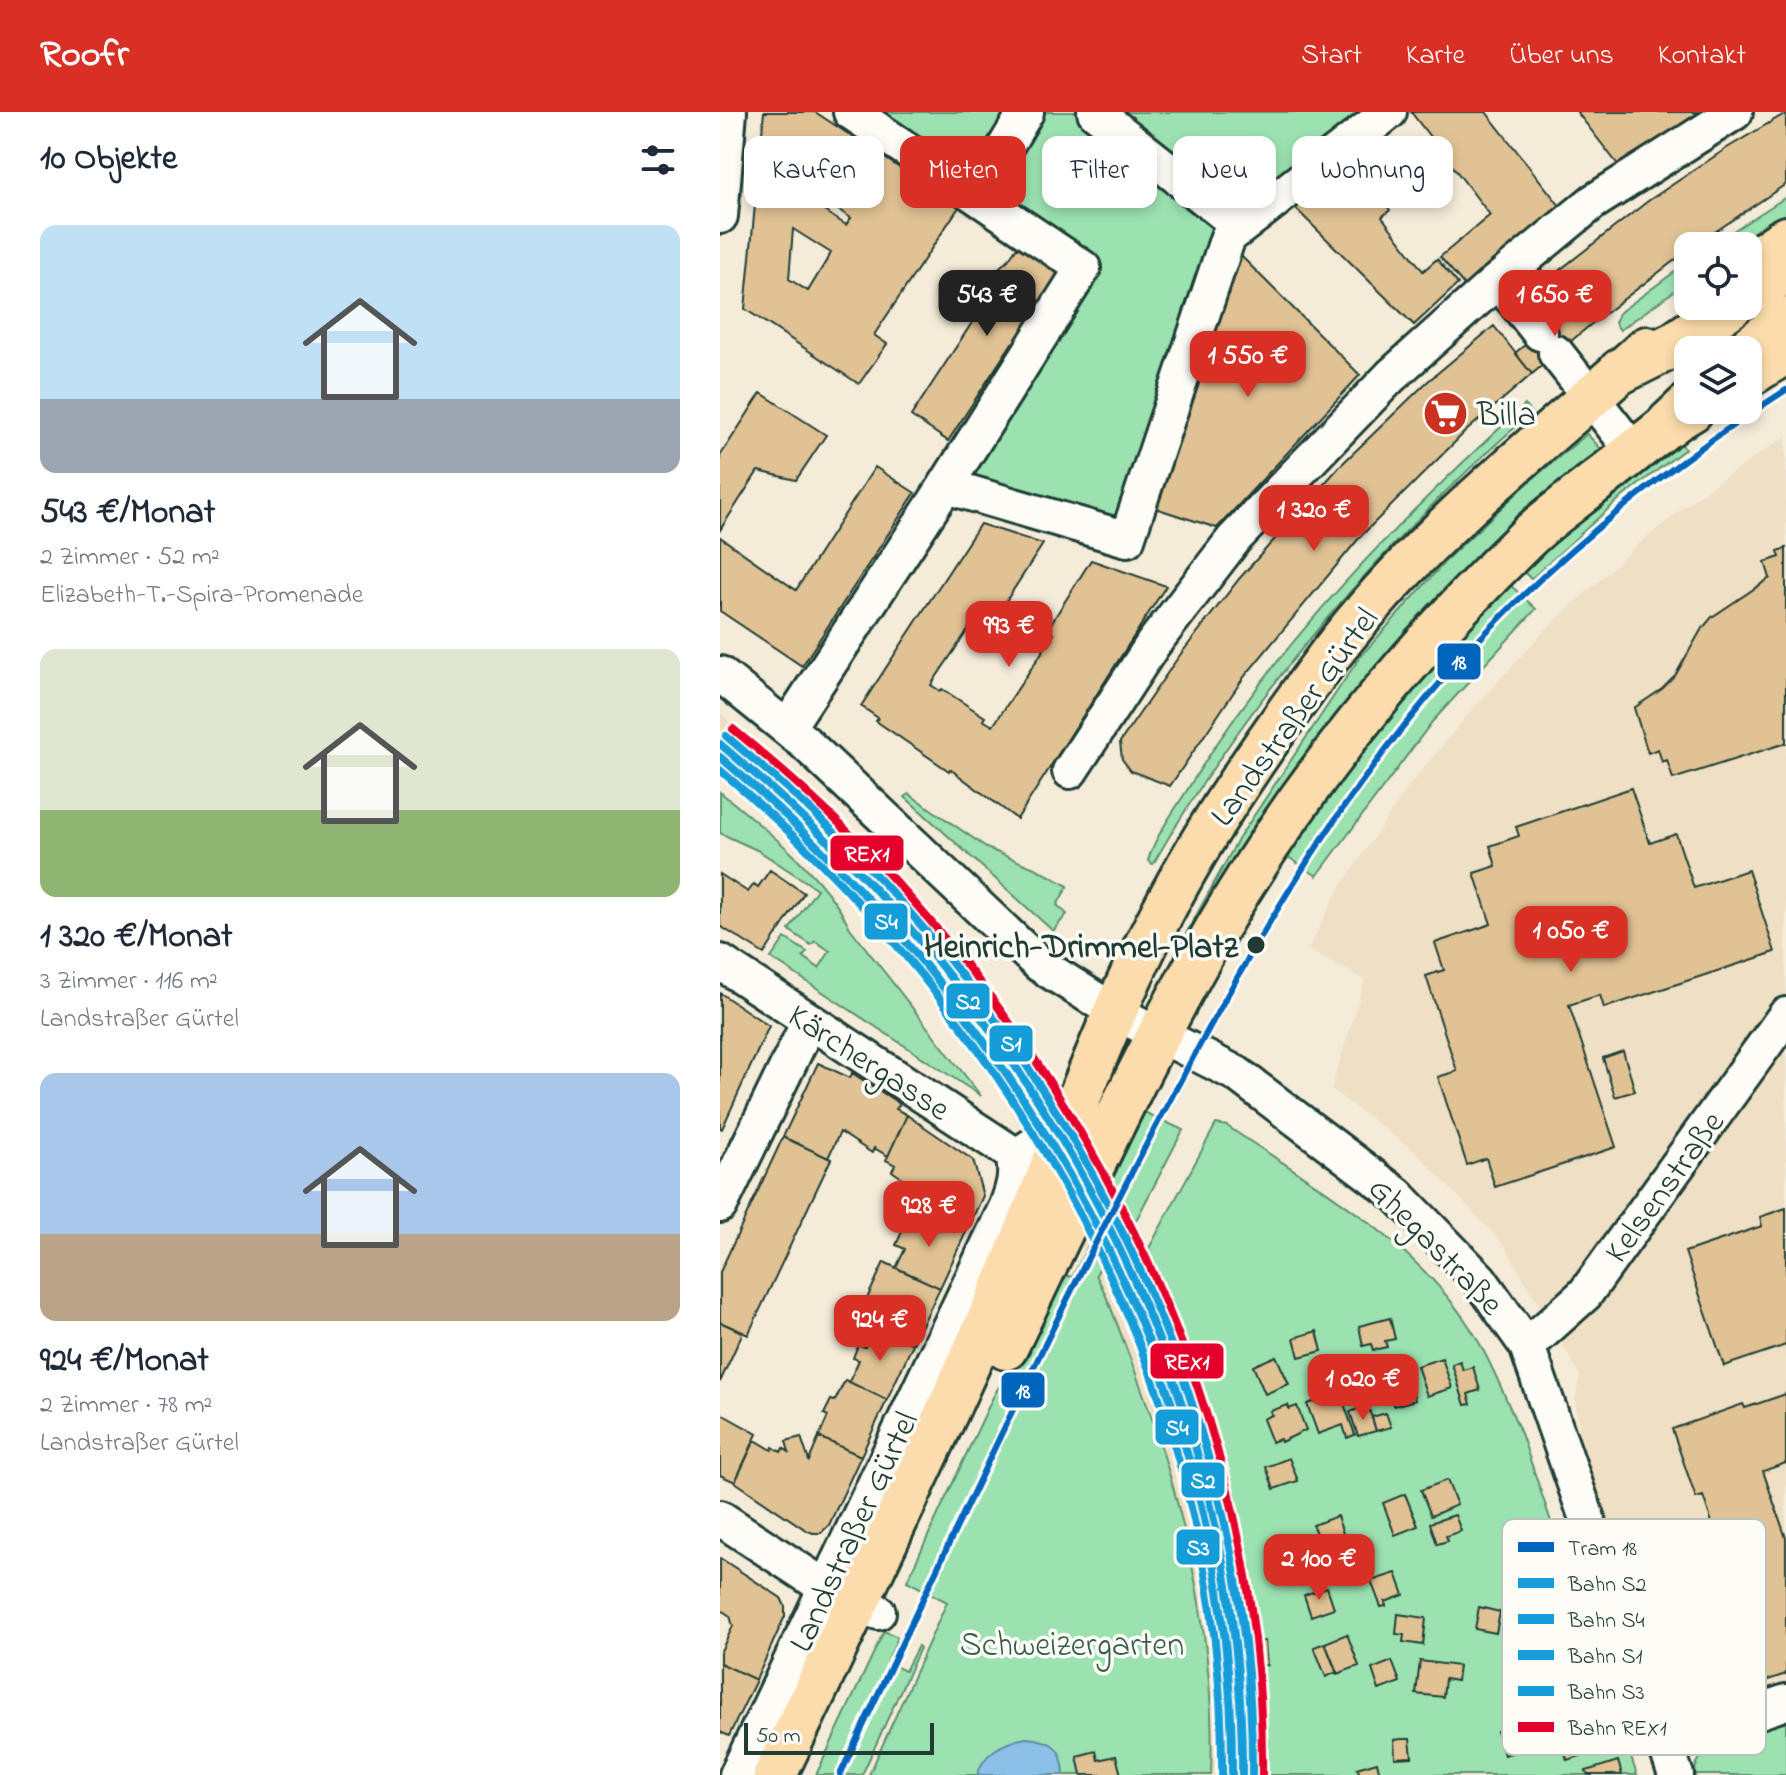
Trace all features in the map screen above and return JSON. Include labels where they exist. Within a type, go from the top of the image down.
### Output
[{"type":"highway","points":[[1762,286],[1786,271]]},
{"type":"highway","points":[[1606,385],[1710,320]]},
{"type":"highway","points":[[1762,339],[1786,320]]},
{"type":"main road","points":[[1762,254],[1786,238]]},
{"type":"main road","name":"Landstraßer Gürtel","points":[[1115,1012],[1160,916],[1192,857],[1331,654],[1441,530],[1678,320]]},
{"type":"main road","points":[[1762,367],[1786,352]]},
{"type":"main road","name":"Landstraßer Gürtel","points":[[802,1775],[854,1600],[1063,1230],[1218,926],[1322,768],[1384,689],[1455,610],[1531,534],[1674,420]]},
{"type":"main road","points":[[1071,1121],[1115,1012]]},
{"type":"main road","name":"Landstraßer Gürtel","points":[[775,1775],[854,1600],[976,1349],[1071,1121]]},
{"type":"street","points":[[720,216],[729,112]]},
{"type":"street","points":[[851,112],[900,145]]},
{"type":"street","points":[[1012,136],[1026,112]]},
{"type":"street","points":[[1095,112],[1241,227]]},
{"type":"street","points":[[946,486],[1127,539],[1228,237],[1389,112]]},
{"type":"street","points":[[1070,771],[1153,644],[1234,539],[1391,376],[1496,282],[1593,202],[1735,112]]},
{"type":"street","points":[[787,728],[946,486],[1083,268],[994,208]]},
{"type":"street","points":[[1496,282],[1548,343],[1606,385],[1634,452]]},
{"type":"street","points":[[720,674],[787,728],[1039,964],[1115,1012],[1160,1035]]},
{"type":"street","name":"Kärchergasse","points":[[720,962],[1017,1154]]},
{"type":"street","name":"Kelsenstraße","points":[[1527,1346],[1568,1306],[1585,1294],[1786,1015]]},
{"type":"street","points":[[720,1205],[809,1022]]},
{"type":"street","name":"Ghegastraße","points":[[1160,1035],[1237,1074],[1396,1194],[1480,1280],[1527,1346],[1587,1519]]},
{"type":"street","points":[[1017,1154],[1071,1121]]},
{"type":"street","name":"Landstraßer Gürtel","points":[[737,1775],[854,1600],[1015,1185],[1017,1154]]},
{"type":"street","points":[[720,1518],[854,1600]]},
{"type":"street","points":[[1766,1709],[1786,1702]]},
{"type":"street","name":"Ghegastraße","points":[[1669,1755],[1676,1775]]},
{"type":"shaded area","points":[[1786,436],[1786,1721],[1766,1728],[1766,1519],[1604,1519],[1584,1461],[1575,1400],[1580,1375],[1504,1245],[1418,1154],[1331,1089],[1365,980],[1308,950],[1335,896],[1408,787],[1470,712],[1545,630],[1640,543],[1697,497]]},
{"type":"shaded area","points":[[720,713],[834,810],[825,820],[854,848],[857,857],[981,997],[1038,1078],[1141,1263],[1208,1421],[1234,1543],[1254,1674],[1256,1775],[1211,1775],[1208,1679],[1183,1529],[1145,1395],[1096,1275],[1073,1229],[1004,1099],[963,1033],[875,922],[772,815],[720,773]]},
{"type":"green space","points":[[872,112],[1367,112],[1337,136],[1292,136],[1292,171],[1276,184],[1276,136],[1173,136],[1173,208],[1246,208],[1118,526],[963,480],[1095,263],[1014,208],[1026,208],[1026,136],[907,136]]},
{"type":"green space","points":[[1786,197],[1786,215],[1760,232],[1732,232]]},
{"type":"green space","points":[[1674,272],[1674,291],[1620,330],[1615,323],[1619,313]]},
{"type":"green space","points":[[1525,405],[1531,413],[1422,515],[1323,623],[1233,739],[1153,864],[1148,861],[1166,823],[1224,734],[1301,632],[1432,492]]},
{"type":"green space","points":[[1587,434],[1601,449],[1534,504],[1478,557],[1406,630],[1362,686],[1170,970],[1177,950],[1239,838],[1360,657],[1450,556],[1530,481]]},
{"type":"green space","points":[[1677,438],[1685,449],[1617,501],[1531,579],[1520,568]]},
{"type":"green space","points":[[1506,581],[1536,609],[1432,722],[1317,876],[1279,851],[1331,779]]},
{"type":"green space","points":[[720,792],[810,871],[839,908],[850,928],[981,1096],[771,958],[785,938],[807,952],[803,957],[819,968],[830,951],[815,941],[811,945],[789,930],[817,889],[759,851],[720,833]]},
{"type":"green space","points":[[909,794],[989,849],[1068,886],[1057,905],[1067,914],[1053,931],[905,797]]},
{"type":"green space","points":[[1144,1112],[1183,1130],[1131,1230],[1118,1189],[1110,1185]]},
{"type":"green space","points":[[1216,1124],[1227,1126],[1330,1194],[1396,1244],[1426,1272],[1453,1303],[1495,1373],[1522,1436],[1550,1519],[1502,1519],[1502,1755],[1630,1755],[1637,1775],[1256,1775],[1254,1674],[1234,1543],[1208,1421],[1141,1263]]},
{"type":"green space","name":"Schweizergarten","points":[[1111,1201],[1123,1220],[1096,1275],[1113,1313],[1163,1454],[1191,1560],[1208,1668],[1211,1775],[869,1775],[947,1602],[907,1581],[993,1397],[1064,1275],[1072,1277]]},
{"type":"green space","points":[[884,1631],[898,1637],[887,1662],[905,1671],[918,1646],[920,1648],[862,1775],[816,1775]]},
{"type":"green space","points":[[1786,1721],[1786,1775],[1694,1775],[1703,1755],[1766,1755],[1766,1728]]},
{"type":"water","points":[[1026,1738],[1055,1747],[1064,1775],[977,1775],[996,1749]]},
{"type":"building","points":[[764,112],[815,112],[851,136],[762,136]]},
{"type":"building","points":[[1411,112],[1486,112],[1560,206],[1465,286],[1440,257],[1490,215],[1453,167],[1453,136],[1429,136]]},
{"type":"building","points":[[1577,112],[1699,112],[1619,166]]},
{"type":"building","points":[[1786,113],[1786,184],[1715,232],[1674,232],[1674,261],[1595,321],[1556,273],[1648,201]]},
{"type":"building","points":[[884,158],[900,168],[900,208],[958,208],[874,335],[887,344],[859,384],[745,309],[755,208],[819,208],[846,225],[851,218],[835,208],[884,208]],"holes":[[[793,229],[831,253],[808,291],[789,279]]]},
{"type":"building","points":[[1295,208],[1388,208],[1390,210],[1382,217],[1423,271],[1437,259],[1458,284],[1414,325]]},
{"type":"building","points":[[1017,247],[1039,260],[1042,256],[1056,265],[1053,270],[1059,274],[1050,286],[1055,289],[1034,321],[1030,318],[1021,332],[1025,335],[1017,347],[1012,343],[948,441],[911,416],[975,318],[956,305],[1008,260]]},
{"type":"building","points":[[1236,251],[1360,375],[1217,528],[1152,507]]},
{"type":"building","points":[[1579,302],[1595,321],[1532,374],[1515,353]]},
{"type":"building","points":[[1494,326],[1532,374],[1465,432],[1360,537],[1244,677],[1170,786],[1131,771],[1122,759],[1120,742],[1177,659],[1239,579],[1341,465],[1427,382]]},
{"type":"building","points":[[761,393],[826,435],[796,480],[758,471],[720,530],[720,456]]},
{"type":"building","points":[[875,467],[915,493],[802,666],[720,611],[720,537],[796,590]]},
{"type":"building","points":[[980,524],[1043,544],[997,615],[984,606],[931,685],[985,717],[983,720],[993,726],[1054,634],[1047,630],[1091,560],[1166,586],[1017,819],[950,769],[876,721],[878,718],[861,706]]},
{"type":"building","points":[[1786,548],[1786,743],[1673,779],[1667,760],[1662,762],[1658,749],[1648,753],[1634,708],[1675,676],[1701,630],[1712,617],[1770,578],[1765,562],[1780,557],[1778,551]]},
{"type":"building","points":[[1631,788],[1650,843],[1676,834],[1694,888],[1748,870],[1775,952],[1604,1008],[1600,995],[1569,1005],[1616,1147],[1495,1187],[1486,1158],[1467,1165],[1438,1077],[1457,1071],[1426,976],[1444,970],[1435,943],[1491,924],[1474,873],[1496,866],[1490,846],[1519,836],[1516,827]]},
{"type":"building","points":[[770,870],[804,893],[764,954],[720,926],[720,874],[748,892],[754,884],[758,887]]},
{"type":"building","points":[[720,993],[769,1026],[722,1129],[720,1128]]},
{"type":"building","points":[[1623,1051],[1635,1091],[1615,1097],[1603,1058]]},
{"type":"building","points":[[818,1063],[850,1078],[852,1073],[900,1104],[896,1109],[907,1115],[888,1156],[874,1148],[872,1153],[840,1132],[828,1158],[783,1137]]},
{"type":"building","points":[[907,1115],[973,1160],[983,1196],[966,1232],[922,1212],[929,1196],[922,1192],[921,1197],[912,1193],[915,1187],[892,1171],[895,1165],[886,1160]]},
{"type":"building","points":[[783,1137],[831,1159],[748,1335],[720,1322],[720,1272]]},
{"type":"building","points":[[1786,1208],[1786,1345],[1724,1366],[1685,1252],[1762,1226],[1760,1217]]},
{"type":"building","points":[[922,1212],[966,1232],[940,1288],[896,1268],[905,1249],[896,1245],[905,1225],[914,1230]]},
{"type":"building","points":[[884,1262],[940,1288],[913,1344],[858,1318]]},
{"type":"building","points":[[1390,1318],[1395,1339],[1385,1341],[1387,1347],[1373,1350],[1371,1344],[1363,1346],[1359,1326]]},
{"type":"building","points":[[720,1322],[743,1332],[720,1382]]},
{"type":"building","points":[[874,1326],[913,1344],[887,1400],[849,1382],[859,1360],[853,1358],[858,1345],[865,1347]]},
{"type":"building","points":[[1317,1331],[1322,1351],[1299,1357],[1294,1338]]},
{"type":"building","points":[[1276,1356],[1289,1384],[1265,1394],[1253,1366]]},
{"type":"building","points":[[1442,1358],[1452,1388],[1427,1396],[1417,1366]]},
{"type":"building","points":[[1460,1361],[1463,1370],[1473,1367],[1480,1390],[1468,1394],[1471,1404],[1465,1405],[1452,1364]]},
{"type":"building","points":[[1407,1370],[1415,1400],[1394,1406],[1385,1376]]},
{"type":"building","points":[[845,1380],[887,1400],[861,1456],[819,1437],[828,1416],[824,1414],[831,1400],[835,1401]]},
{"type":"building","points":[[1335,1394],[1338,1403],[1343,1401],[1355,1435],[1347,1438],[1343,1425],[1318,1434],[1307,1404]]},
{"type":"building","points":[[1786,1394],[1786,1463],[1763,1471],[1786,1538],[1786,1674],[1766,1681],[1766,1519],[1711,1519],[1703,1496],[1696,1498],[1672,1429],[1743,1404],[1745,1408]]},
{"type":"building","points":[[1288,1405],[1289,1409],[1297,1406],[1306,1430],[1281,1442],[1280,1439],[1272,1442],[1263,1419],[1272,1415],[1270,1411]]},
{"type":"building","points":[[1369,1409],[1376,1431],[1358,1436],[1350,1412]]},
{"type":"building","points":[[720,1413],[757,1434],[735,1482],[720,1475]]},
{"type":"building","points":[[1386,1413],[1391,1427],[1376,1431],[1372,1417]]},
{"type":"building","points":[[801,1437],[809,1461],[819,1437],[861,1456],[829,1525],[821,1533],[806,1530],[735,1482],[755,1440],[772,1450],[773,1447],[781,1452],[783,1448],[789,1452],[786,1441]]},
{"type":"building","points":[[1289,1458],[1298,1481],[1274,1489],[1266,1467]]},
{"type":"building","points":[[1447,1480],[1457,1505],[1431,1516],[1421,1490]]},
{"type":"building","points":[[1405,1494],[1418,1526],[1395,1535],[1383,1503]]},
{"type":"building","points":[[1455,1515],[1461,1531],[1446,1536],[1448,1541],[1437,1544],[1430,1523]]},
{"type":"building","points":[[1337,1516],[1346,1542],[1322,1551],[1313,1525]]},
{"type":"building","points":[[720,1558],[781,1598],[785,1606],[785,1616],[756,1680],[720,1663],[720,1653],[733,1626],[730,1616],[720,1609]]},
{"type":"building","points":[[1396,1573],[1404,1595],[1385,1602],[1386,1606],[1381,1607],[1371,1581]]},
{"type":"building","points":[[1327,1587],[1334,1608],[1311,1616],[1304,1595]]},
{"type":"building","points":[[1479,1607],[1500,1612],[1496,1633],[1475,1629]]},
{"type":"building","points":[[1398,1614],[1426,1618],[1423,1645],[1403,1642],[1404,1635],[1396,1634]]},
{"type":"building","points":[[1347,1634],[1359,1666],[1337,1674],[1325,1643]]},
{"type":"building","points":[[1265,1641],[1267,1665],[1258,1666],[1256,1642]]},
{"type":"building","points":[[1325,1643],[1337,1672],[1326,1677],[1314,1647]]},
{"type":"building","points":[[1392,1661],[1400,1682],[1379,1690],[1372,1669]]},
{"type":"building","points":[[1420,1661],[1459,1666],[1457,1681],[1445,1679],[1443,1697],[1416,1694]]},
{"type":"building","points":[[720,1663],[756,1680],[729,1736],[720,1732]]},
{"type":"building","points":[[1502,1730],[1502,1748],[1497,1731]]},
{"type":"building","points":[[1410,1739],[1412,1757],[1395,1758],[1394,1740]]},
{"type":"building","points":[[1096,1751],[1098,1760],[1116,1756],[1121,1775],[1081,1775],[1077,1756]]},
{"type":"building","points":[[1566,1755],[1584,1755],[1567,1760]]},
{"type":"building","points":[[1618,1761],[1622,1775],[1588,1775],[1586,1771]]},
{"type":"building","points":[[1377,1762],[1380,1775],[1360,1775],[1357,1768]]},
{"type":"tram line","name":"18","points":[[840,1775],[1113,1208],[1253,950],[1323,837],[1402,728],[1446,676],[1523,595],[1649,486],[1786,390]]},
{"type":"rail line","name":"REX1","points":[[733,729],[846,830],[935,927],[1016,1032],[1087,1144],[1148,1263],[1197,1386],[1233,1514],[1255,1644],[1262,1775]]},
{"type":"rail line","name":"S1","points":[[726,736],[839,837],[927,933],[1007,1037],[1078,1149],[1138,1267],[1187,1389],[1223,1516],[1245,1645],[1252,1775]]},
{"type":"rail line","name":"S2","points":[[720,744],[844,857],[883,898],[960,990],[1030,1089],[1092,1194],[1144,1304],[1186,1418],[1217,1535],[1236,1655],[1242,1775]]},
{"type":"rail line","name":"S4","points":[[720,757],[827,856],[926,966],[1014,1084],[1089,1211],[1150,1344],[1195,1484],[1223,1628],[1232,1775]]},
{"type":"rail line","name":"S3","points":[[720,770],[826,868],[922,976],[1008,1094],[1082,1219],[1142,1351],[1186,1488],[1214,1630],[1222,1775]]},
{"type":"place","name":"Billa","points":[[1446,413]]},
{"type":"place","name":"Heinrich-Drimmel-Platz","points":[[1256,945]]}]
